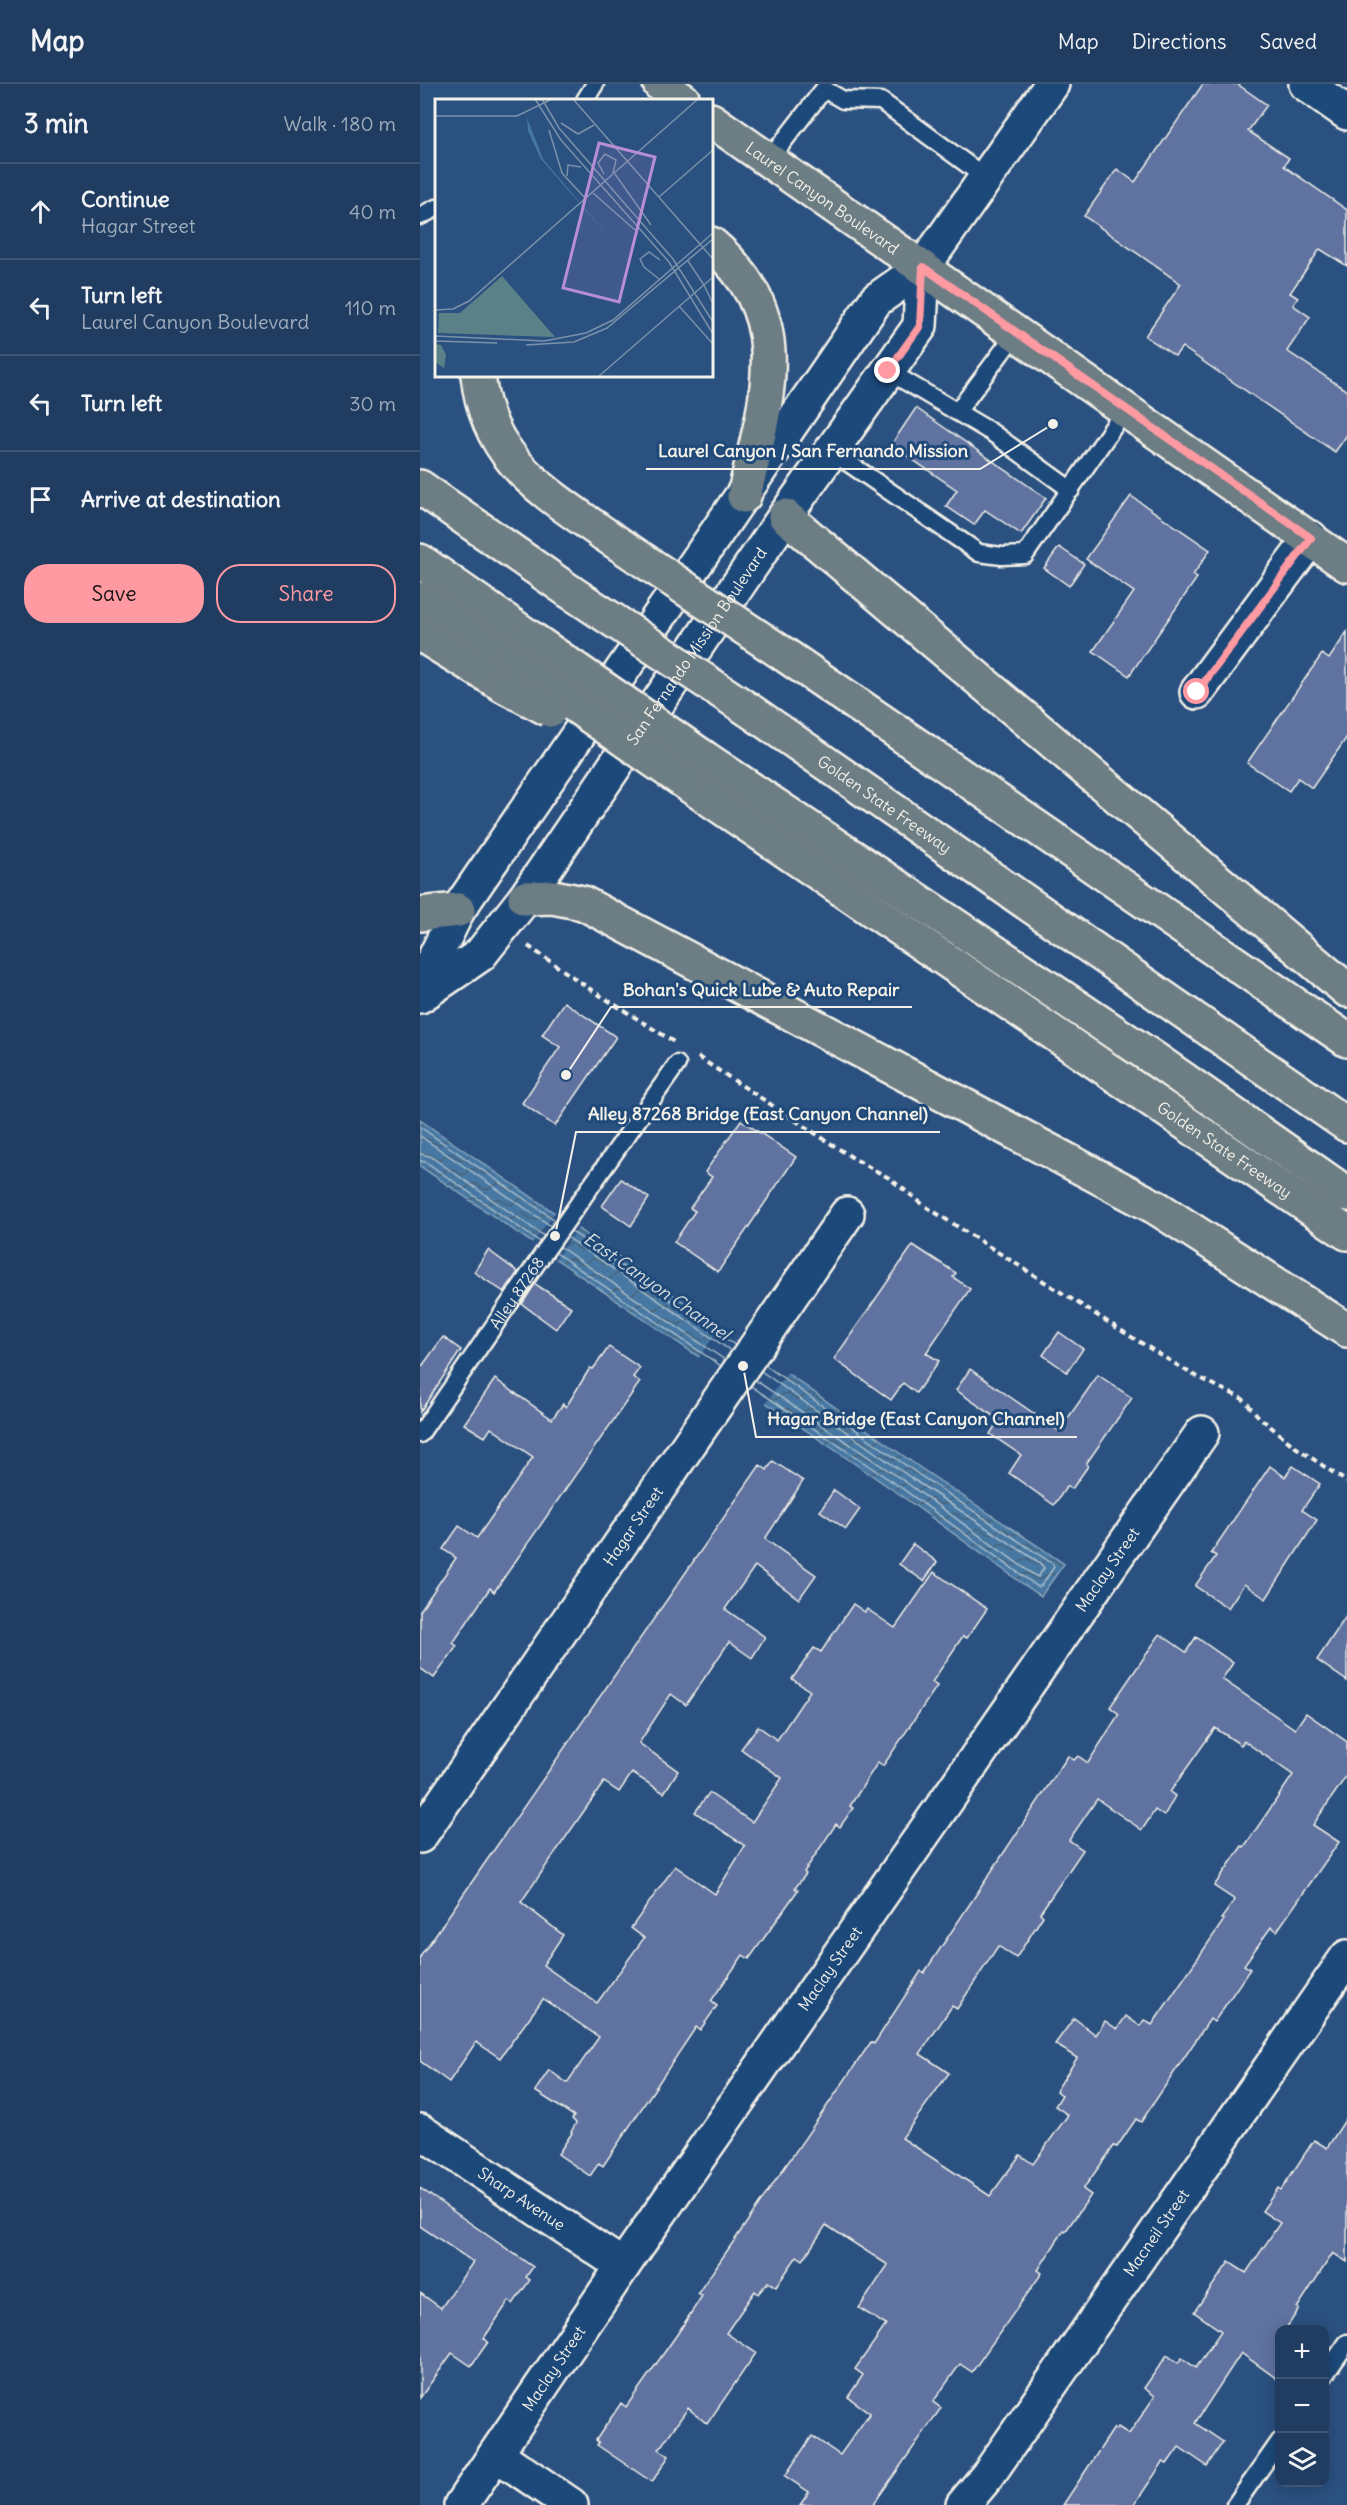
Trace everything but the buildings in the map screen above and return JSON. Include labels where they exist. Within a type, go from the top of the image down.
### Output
[{"type":"main road","points":[[660,84],[682,99]]},
{"type":"main road","name":"Laurel Canyon Boulevard","points":[[712,121],[1347,565]]},
{"type":"main road","points":[[712,245],[726,257],[746,282],[760,307],[767,332],[769,363],[767,399],[744,496]]},
{"type":"main road","points":[[478,376],[480,396],[490,424],[503,449],[522,472],[539,487],[604,534],[785,655],[1347,1040]]},
{"type":"main road","name":"Golden State Freeway","points":[[420,488],[569,591],[749,710],[1347,1125]]},
{"type":"main road","points":[[785,516],[1347,990]]},
{"type":"main road","points":[[420,561],[514,661]]},
{"type":"main road","name":"Golden State Freeway","points":[[420,599],[514,661],[697,772],[1347,1233]]},
{"type":"main road","points":[[420,634],[514,661]]},
{"type":"main road","points":[[697,772],[1156,1060],[1347,1194]]},
{"type":"main road","points":[[525,898],[553,897],[577,900],[593,908],[1157,1208],[1347,1330]]},
{"type":"main road","points":[[420,914],[458,910]]},
{"type":"street","points":[[420,988],[458,910],[744,496],[876,300],[923,267],[1052,84]]},
{"type":"street","points":[[1306,84],[1347,113]]},
{"type":"street","name":"San Fernando Mission Boulevard","points":[[420,996],[480,955],[525,898],[785,516],[920,326],[923,267]]},
{"type":"street","points":[[1197,692],[1311,538]]},
{"type":"street","name":"Hagar Street","points":[[420,1836],[847,1214]]},
{"type":"street","name":"Maclay Street","points":[[461,2505],[623,2266],[1202,1433]]},
{"type":"street","name":"Macneil Street","points":[[963,2505],[988,2475],[1347,1957]]},
{"type":"street","name":"Sharp Avenue","points":[[420,2131],[623,2266]]},
{"type":"street","points":[[496,2454],[571,2505]]},
{"type":"lane","points":[[586,99],[595,84]]},
{"type":"lane","points":[[769,160],[824,89],[843,100],[881,101],[986,178]]},
{"type":"lane","points":[[420,216],[435,208]]},
{"type":"lane","points":[[957,412],[1016,333]]},
{"type":"lane","points":[[888,371],[991,432],[1071,490]]},
{"type":"lane","points":[[831,451],[979,553],[1002,556],[1025,555],[1125,410]]},
{"type":"lane","name":"Alley 87268","points":[[420,1434],[677,1064]]},
{"type":"lane","points":[[1329,2369],[1347,2343]]},
{"type":"lane","points":[[1235,2505],[1275,2448]]},
{"type":"path","points":[[520,940],[590,989],[676,1043]]},
{"type":"path","points":[[696,1055],[869,1169],[889,1178],[925,1206],[1130,1336],[1190,1372],[1243,1399],[1259,1417],[1294,1446],[1347,1482]]},
{"type":"water","name":"East Canyon Channel","points":[[420,1120],[790,1375],[922,1469],[1064,1564],[1041,1596],[899,1494],[420,1166]]},
{"type":"pier","points":[[556,1211],[579,1227],[554,1261],[531,1245]]},
{"type":"pier","points":[[721,1326],[788,1372],[764,1406],[697,1360]]},
{"type":"place","name":"Laurel Canyon / San Fernando Mission","points":[[1053,424]]},
{"type":"place","name":"Bohan's Quick Lube & Auto Repair","points":[[566,1075]]},
{"type":"place","name":"Alley 87268 Bridge (East Canyon Channel)","points":[[555,1236]]},
{"type":"place","name":"Hagar Bridge (East Canyon Channel)","points":[[743,1366]]},
{"type":"route","points":[[888,371],[920,326],[923,267],[1311,538],[1197,692]]}]
